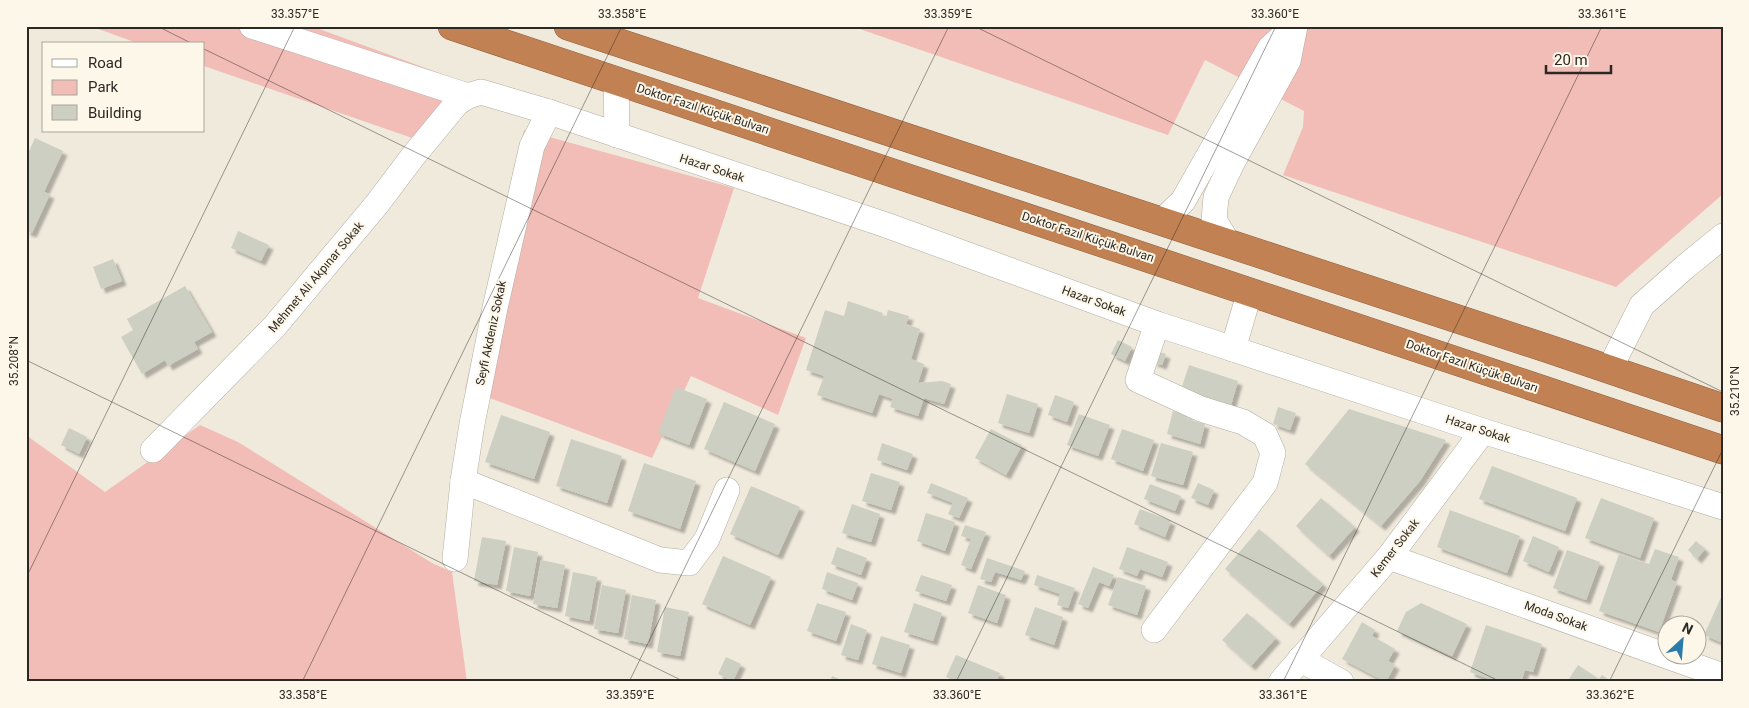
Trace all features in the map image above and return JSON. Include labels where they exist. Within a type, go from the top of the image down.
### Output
[{"type":"highway","name":"Doktor Fazıl Küçük Bulvarı","points":[[452,26],[1723,450]]},
{"type":"highway","points":[[568,26],[1723,408]]},
{"type":"street","name":"Hazar Sokak","points":[[252,26],[468,96],[481,92],[549,112],[886,225],[1157,324],[1483,431],[1723,507]]},
{"type":"street","points":[[1162,221],[1183,201],[1270,48],[1295,26]]},
{"type":"street","points":[[1228,243],[1214,220],[1216,197],[1232,163],[1288,61],[1295,26]]},
{"type":"street","points":[[616,80],[617,135]]},
{"type":"street","name":"Mehmet Ali Akpınar Sokak","points":[[153,450],[274,327],[377,204],[457,103],[468,96]]},
{"type":"street","name":"Seyfi Akdeniz Sokak","points":[[455,559],[463,481],[472,424],[495,308],[532,146],[549,112]]},
{"type":"street","points":[[1608,370],[1642,306],[1723,236]]},
{"type":"street","points":[[1233,349],[1250,291]]},
{"type":"street","points":[[1154,630],[1265,483],[1273,453],[1265,435],[1243,422],[1201,409],[1138,380],[1157,324]]},
{"type":"street","name":"Kemer Sokak","points":[[1281,682],[1389,557],[1483,431]]},
{"type":"street","points":[[463,481],[660,560],[689,563],[708,539],[727,490]]},
{"type":"street","name":"Moda Sokak","points":[[1389,557],[1723,676]]},
{"type":"street","points":[[1300,659],[1341,682]]},
{"type":"green space","points":[[90,26],[311,26],[461,81],[418,140],[205,66],[205,42],[134,42]]},
{"type":"green space","points":[[851,26],[1723,26],[1723,194],[1616,287],[1283,175],[1303,127],[1304,111],[1205,60],[1168,135]]},
{"type":"green space","points":[[524,130],[734,188],[698,298],[806,338],[778,415],[691,376],[652,458],[465,389]]},
{"type":"green space","points":[[200,425],[238,442],[432,563],[452,572],[467,682],[26,682],[26,435],[105,492]]},
{"type":"building","points":[[35,138],[63,151],[44,192],[50,194],[32,233],[26,231],[26,158]]},
{"type":"building","points":[[238,231],[269,245],[261,261],[231,248]]},
{"type":"building","points":[[113,259],[122,281],[101,289],[93,267]]},
{"type":"building","points":[[185,286],[212,332],[194,342],[198,349],[168,366],[165,360],[142,374],[121,337],[133,330],[127,319]]},
{"type":"building","points":[[848,301],[883,313],[882,316],[886,318],[888,310],[909,316],[906,324],[920,329],[911,359],[924,364],[918,383],[942,381],[951,384],[944,404],[924,398],[918,416],[890,407],[893,399],[879,394],[872,413],[817,395],[824,376],[806,370],[825,310],[844,316]]},
{"type":"building","points":[[1118,340],[1132,347],[1125,361],[1111,354]]},
{"type":"building","points":[[1156,351],[1166,354],[1162,365],[1153,362]]},
{"type":"building","points":[[1189,365],[1238,381],[1229,412],[1179,396]]},
{"type":"building","points":[[676,387],[707,399],[689,445],[658,433]]},
{"type":"building","points":[[1007,394],[1038,404],[1029,433],[998,423]]},
{"type":"building","points":[[1055,395],[1074,402],[1067,422],[1048,415]]},
{"type":"building","points":[[724,402],[775,424],[755,471],[704,449]]},
{"type":"building","points":[[1278,407],[1296,413],[1290,430],[1273,424]]},
{"type":"building","points":[[1349,409],[1446,440],[1420,481],[1381,526],[1305,464]]},
{"type":"building","points":[[1173,411],[1188,415],[1187,419],[1205,424],[1200,444],[1167,434]]},
{"type":"building","points":[[1079,414],[1110,425],[1098,456],[1067,445]]},
{"type":"building","points":[[501,415],[550,432],[534,479],[485,462]]},
{"type":"building","points":[[69,428],[87,437],[79,454],[61,445]]},
{"type":"building","points":[[991,429],[1022,445],[1006,475],[975,458]]},
{"type":"building","points":[[1122,429],[1154,440],[1143,471],[1111,459]]},
{"type":"building","points":[[571,439],[622,456],[607,503],[556,486]]},
{"type":"building","points":[[882,443],[913,454],[907,470],[877,460]]},
{"type":"building","points":[[1161,443],[1193,452],[1183,485],[1151,476]]},
{"type":"building","points":[[644,463],[696,481],[680,529],[628,511]]},
{"type":"building","points":[[1492,466],[1577,498],[1565,531],[1479,499]]},
{"type":"building","points":[[871,473],[900,482],[891,510],[862,501]]},
{"type":"building","points":[[931,483],[968,498],[959,518],[948,514],[953,503],[927,493]]},
{"type":"building","points":[[1198,483],[1214,490],[1208,505],[1191,498]]},
{"type":"building","points":[[1150,484],[1181,496],[1175,511],[1144,499]]},
{"type":"building","points":[[751,486],[800,507],[778,555],[730,534]]},
{"type":"building","points":[[1321,498],[1355,527],[1329,556],[1296,526]]},
{"type":"building","points":[[1601,498],[1654,518],[1640,558],[1585,538]]},
{"type":"building","points":[[852,504],[880,514],[871,542],[842,533]]},
{"type":"building","points":[[1140,509],[1171,521],[1165,537],[1134,524]]},
{"type":"building","points":[[1450,510],[1520,536],[1507,573],[1437,547]]},
{"type":"building","points":[[926,513],[955,522],[945,551],[917,541]]},
{"type":"building","points":[[965,525],[986,532],[971,569],[961,565],[971,539],[961,536]]},
{"type":"building","points":[[1259,529],[1323,584],[1289,624],[1225,569]]},
{"type":"building","points":[[1533,536],[1559,547],[1549,572],[1523,561]]},
{"type":"building","points":[[482,537],[506,541],[497,585],[474,581]]},
{"type":"building","points":[[1696,541],[1705,549],[1697,559],[1688,550]]},
{"type":"building","points":[[514,547],[538,552],[530,596],[506,591]]},
{"type":"building","points":[[837,547],[867,558],[861,575],[831,564]]},
{"type":"building","points":[[1127,547],[1168,562],[1162,577],[1140,569],[1137,576],[1119,569]]},
{"type":"building","points":[[1655,549],[1679,557],[1671,580],[1677,582],[1665,616],[1656,616],[1656,631],[1599,611],[1619,554],[1649,564]]},
{"type":"building","points":[[1567,550],[1600,562],[1586,600],[1553,588]]},
{"type":"building","points":[[723,556],[771,577],[750,625],[702,604]]},
{"type":"building","points":[[987,558],[1025,571],[1021,580],[995,572],[991,582],[980,579]]},
{"type":"building","points":[[541,560],[565,565],[557,608],[533,604]]},
{"type":"building","points":[[1093,567],[1114,575],[1109,586],[1099,582],[1088,608],[1078,604]]},
{"type":"building","points":[[573,572],[597,577],[589,621],[565,616]]},
{"type":"building","points":[[827,572],[858,583],[852,600],[822,589]]},
{"type":"building","points":[[921,575],[952,585],[946,601],[915,591]]},
{"type":"building","points":[[1037,575],[1075,588],[1068,608],[1057,605],[1060,594],[1034,585]]},
{"type":"building","points":[[1118,577],[1146,586],[1137,615],[1108,605]]},
{"type":"building","points":[[602,585],[626,590],[618,633],[594,629]]},
{"type":"building","points":[[978,585],[1006,595],[997,623],[968,613]]},
{"type":"building","points":[[1723,593],[1723,643],[1706,636],[1706,631]]},
{"type":"building","points":[[632,595],[656,600],[648,644],[624,639]]},
{"type":"building","points":[[817,603],[846,612],[836,641],[807,631]]},
{"type":"building","points":[[914,603],[942,613],[933,641],[904,632]]},
{"type":"building","points":[[1421,603],[1467,624],[1452,656],[1397,631],[1406,612]]},
{"type":"building","points":[[665,607],[689,612],[680,656],[657,652]]},
{"type":"building","points":[[1035,607],[1063,617],[1054,645],[1025,635]]},
{"type":"building","points":[[1247,613],[1276,638],[1251,666],[1222,640]]},
{"type":"building","points":[[1362,622],[1375,630],[1372,636],[1395,649],[1388,661],[1395,665],[1386,682],[1342,659]]},
{"type":"building","points":[[851,624],[867,630],[858,660],[841,655]]},
{"type":"building","points":[[1486,625],[1542,644],[1533,672],[1525,670],[1521,682],[1497,682],[1470,672]]},
{"type":"building","points":[[881,636],[910,645],[901,673],[872,664]]},
{"type":"building","points":[[956,655],[1000,673],[996,682],[958,682],[946,677]]},
{"type":"building","points":[[726,657],[741,664],[733,681],[718,674]]},
{"type":"building","points":[[1578,665],[1599,679],[1602,675],[1612,682],[1567,682]]},
{"type":"building","points":[[832,676],[847,682],[830,682]]}]
